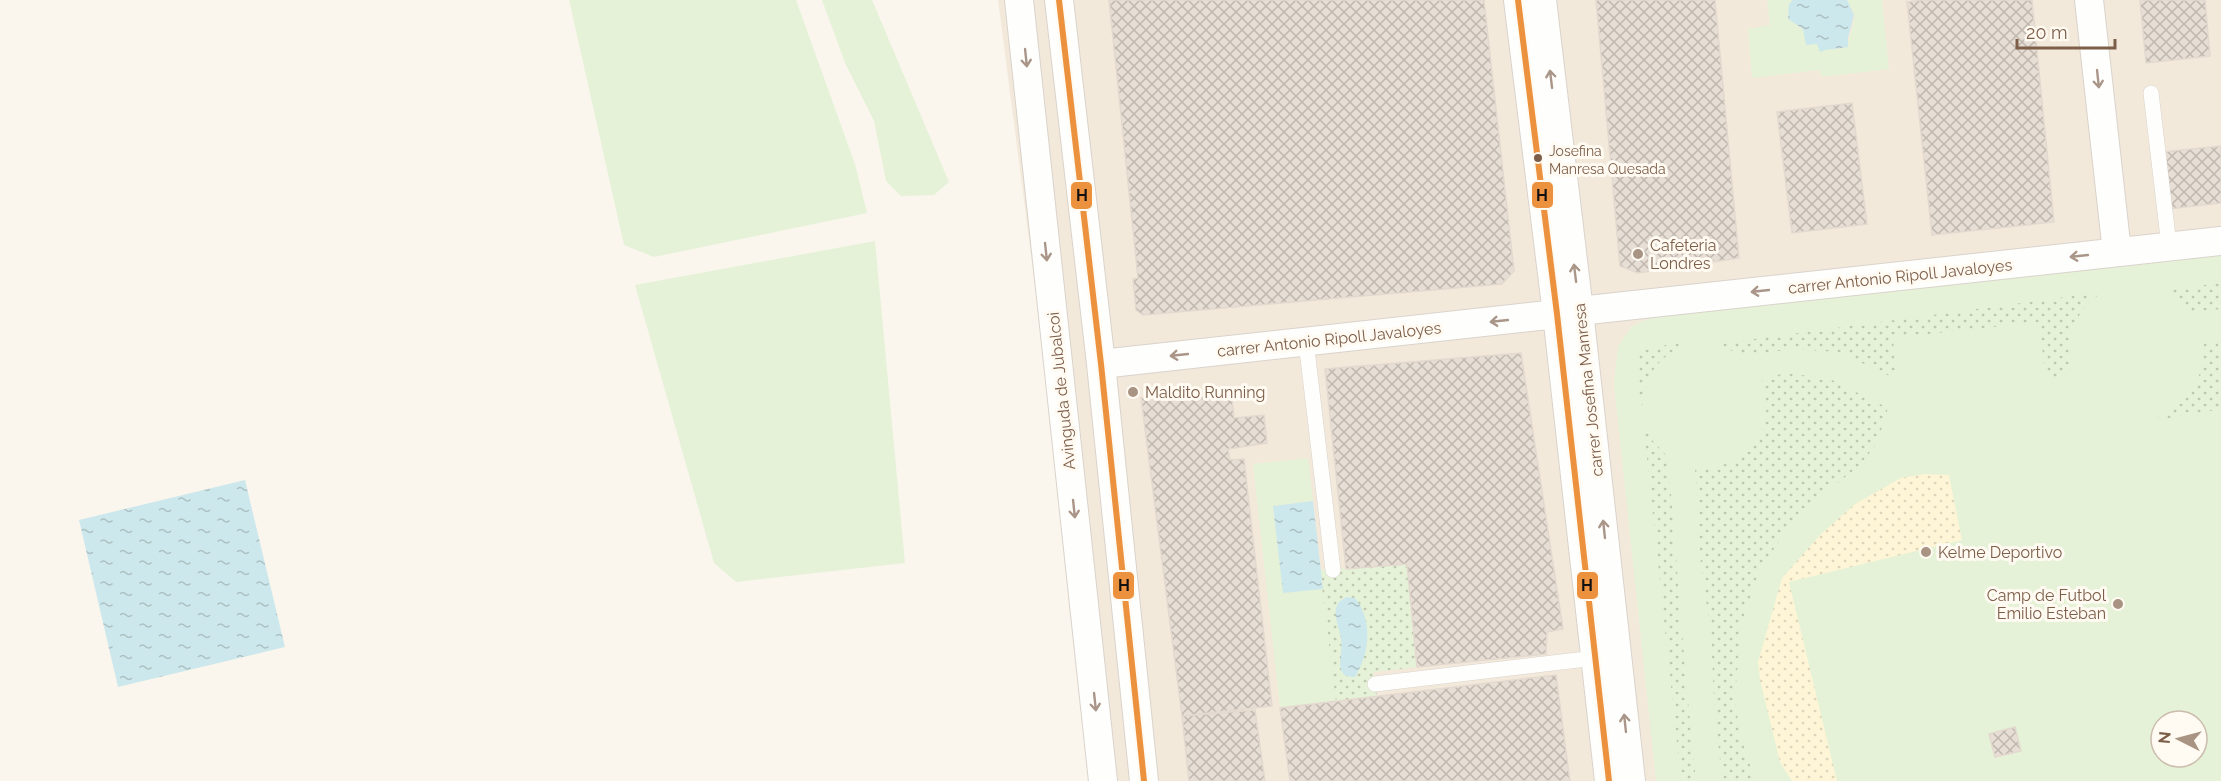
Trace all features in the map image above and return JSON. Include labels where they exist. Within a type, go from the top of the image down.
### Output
[{"type":"street","name":"Avinguda de Jubalcoi","points":[[1020,0],[1103,781]]},
{"type":"street","points":[[1059,0],[1101,364],[1144,781]]},
{"type":"street","name":"carrer Josefina Manresa","points":[[1518,0],[1568,313],[1631,781]]},
{"type":"street","name":"carrer Josefina Manresa","points":[[1542,0],[1595,658],[1609,781]]},
{"type":"street","points":[[2090,0],[2117,252]]},
{"type":"street","name":"carrer Antonio Ripoll Javaloyes","points":[[1101,364],[2221,241]]},
{"type":"lane","points":[[2151,93],[2169,246]]},
{"type":"lane","points":[[1306,341],[1333,570]]},
{"type":"lane","points":[[1375,684],[1595,658]]},
{"type":"shaded area","points":[[998,0],[2221,0],[2221,781],[1099,781]]},
{"type":"green space","points":[[569,0],[796,0],[855,164],[867,213],[654,257],[624,245]]},
{"type":"green space","points":[[822,0],[872,0],[949,182],[934,195],[901,196],[886,181],[874,121],[845,63]]},
{"type":"green space","points":[[1767,0],[1793,0],[1789,4],[1796,25],[1824,46],[1838,49],[1848,47],[1854,18],[1847,0],[1882,0],[1889,69],[1822,77],[1819,70],[1752,78],[1748,29],[1770,25]]},
{"type":"green space","points":[[875,241],[905,563],[736,582],[714,563],[635,285]]},
{"type":"green space","name":"Kelme Deportivo","points":[[2221,253],[2221,781],[1656,781],[1614,384],[1618,346],[1631,327],[1654,316]]},
{"type":"green space","points":[[2221,283],[2221,309],[2192,312],[2181,299],[2165,290]]},
{"type":"green space","points":[[2102,292],[2084,309],[2073,327],[2069,348],[2072,372],[2051,379],[2045,371],[2039,322],[1893,338],[1896,379],[1839,352],[1792,349],[1744,356],[1716,344]]},
{"type":"green space","points":[[2204,342],[2218,343],[2221,409],[2153,421],[2184,398],[2197,380],[2201,369]]},
{"type":"green space","points":[[1680,343],[1686,346],[1668,355],[1654,369],[1645,387],[1643,407],[1638,398],[1637,359],[1646,348]]},
{"type":"green space","points":[[1784,373],[1828,378],[1888,408],[1877,443],[1859,466],[1797,515],[1759,571],[1741,625],[1735,696],[1739,731],[1755,781],[1722,781],[1714,699],[1711,634],[1701,566],[1695,468],[1714,467],[1730,462],[1744,455],[1755,444],[1766,416],[1766,399],[1762,380]]},
{"type":"green space","points":[[1643,420],[1651,439],[1668,457],[1696,781],[1681,781]]},
{"type":"green space","points":[[1308,458],[1313,501],[1273,506],[1320,570],[1346,569],[1417,667],[1373,672],[1377,696],[1280,708],[1253,464]]},
{"type":"green space","points":[[1407,564],[1417,667],[1373,672],[1377,696],[1336,702],[1320,570]]},
{"type":"sand","points":[[1924,474],[1949,475],[1962,540],[1789,582],[1837,781],[1792,781],[1780,762],[1760,680],[1758,662],[1782,578],[1820,535],[1855,504],[1901,478]]},
{"type":"water","points":[[1793,0],[1847,0],[1854,15],[1848,47],[1820,52],[1817,44],[1806,45],[1803,29],[1788,19],[1789,4]]},
{"type":"water","points":[[245,480],[285,647],[118,687],[79,520]]},
{"type":"water","points":[[1313,501],[1323,589],[1283,593],[1273,506]]},
{"type":"water","points":[[1347,597],[1355,598],[1365,616],[1367,626],[1364,658],[1355,677],[1343,673],[1340,664],[1341,639],[1336,610],[1341,600]]},
{"type":"building","points":[[1109,0],[1484,0],[1514,271],[1502,284],[1143,315],[1136,310],[1133,279],[1138,278]]},
{"type":"building","points":[[1596,0],[1715,0],[1739,258],[1638,273],[1620,266]]},
{"type":"building","points":[[2032,0],[2054,222],[1932,235],[1907,2]]},
{"type":"building","points":[[2140,0],[2205,0],[2210,56],[2146,63]]},
{"type":"building","points":[[1852,103],[1867,224],[1792,233],[1777,112]]},
{"type":"building","points":[[2221,146],[2221,203],[2169,209],[2163,152]]},
{"type":"building","points":[[1521,353],[1563,629],[1547,632],[1546,654],[1417,667],[1407,564],[1346,569],[1325,369]]},
{"type":"building","points":[[1231,388],[1234,418],[1264,415],[1267,443],[1228,449],[1230,460],[1244,459],[1272,706],[1182,716],[1141,398]]},
{"type":"building","points":[[1556,675],[1570,781],[1290,781],[1280,708]]},
{"type":"building","points":[[1255,710],[1265,781],[1189,781],[1182,716]]},
{"type":"building","points":[[2015,727],[2021,751],[1995,757],[1989,734]]},
{"type":"transit line","name":"H","points":[[1059,0],[1101,364],[1144,781]]},
{"type":"transit line","name":"H","points":[[1518,0],[1557,314],[1609,781]]},
{"type":"place","name":"Josefina Manresa Quesada","points":[[1538,158]]},
{"type":"place","name":"Cafeteria Londres","points":[[1638,254]]},
{"type":"place","name":"Maldito Running","points":[[1133,392]]},
{"type":"place","name":"Kelme Deportivo","points":[[1926,552]]},
{"type":"place","name":"Camp de Futbol Emilio Esteban","points":[[2118,604]]}]
